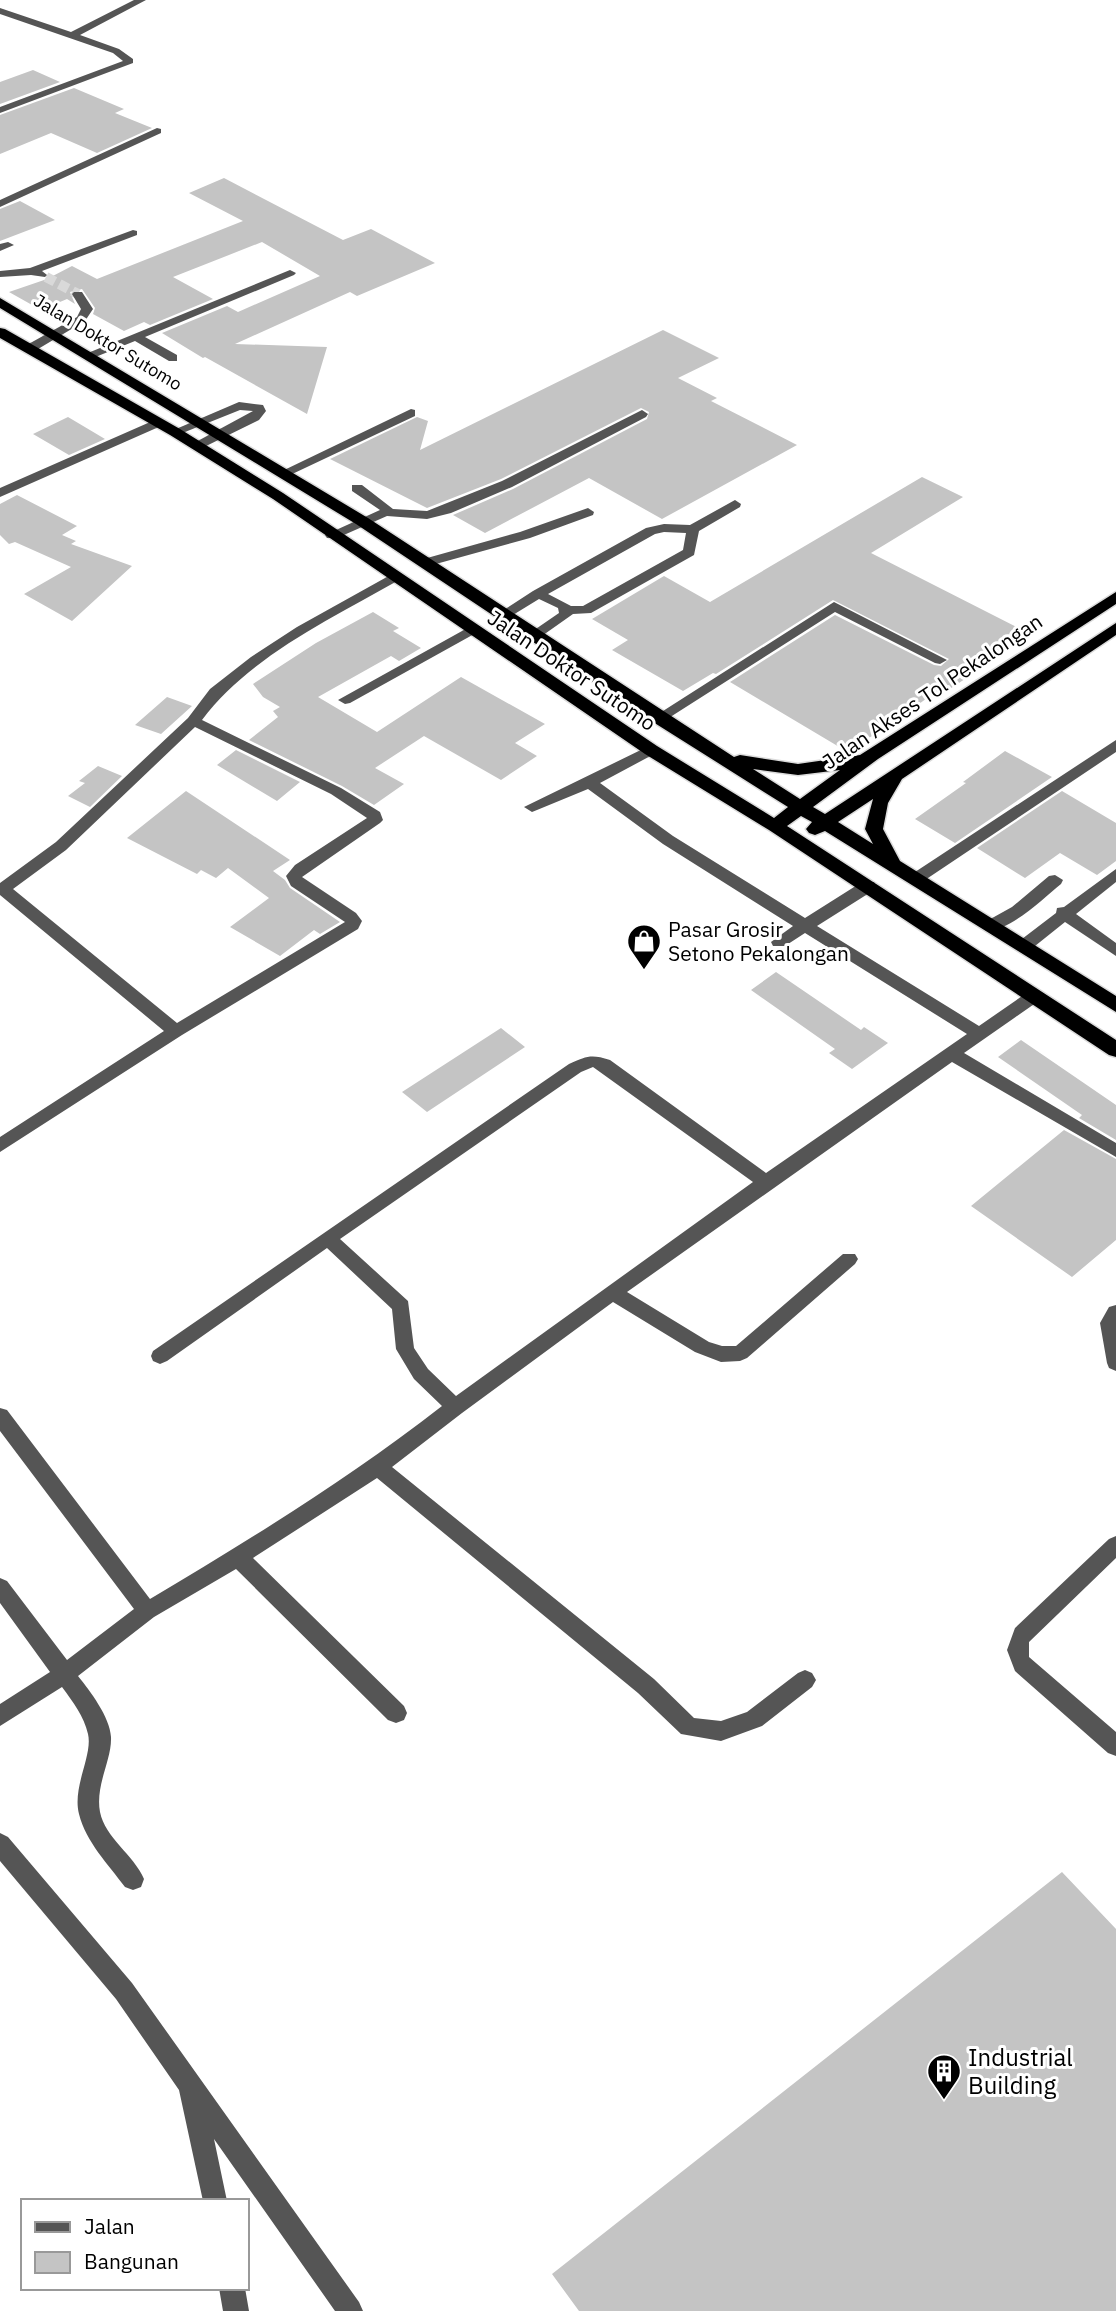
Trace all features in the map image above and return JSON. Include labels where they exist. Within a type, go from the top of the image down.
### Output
[{"type":"highway","name":"Jalan Doktor Sutomo","points":[[0,302],[362,521],[659,718],[1116,1005]]},
{"type":"highway","name":"Jalan Doktor Sutomo","points":[[0,332],[175,432],[278,496],[651,750],[775,826],[1116,1050]]},
{"type":"highway","name":"Jalan Akses Tol Pekalongan","points":[[775,826],[872,755],[1116,597]]},
{"type":"highway","points":[[798,841],[1116,628]]},
{"type":"highway","points":[[724,757],[786,771],[831,768],[872,755]]},
{"type":"highway","points":[[893,864],[874,829],[879,803],[900,773]]},
{"type":"street","points":[[69,37],[141,0]]},
{"type":"street","points":[[0,11],[116,51],[130,61],[119,68],[0,110]]},
{"type":"street","points":[[0,204],[157,131]]},
{"type":"street","points":[[0,274],[32,271],[134,233]]},
{"type":"street","points":[[32,271],[46,276]]},
{"type":"street","points":[[89,355],[290,273]]},
{"type":"street","points":[[29,349],[82,318],[87,309],[78,294]]},
{"type":"street","points":[[137,337],[173,358]]},
{"type":"street","points":[[175,432],[239,406],[259,408],[260,411],[255,417],[198,446]]},
{"type":"street","points":[[284,473],[411,413]]},
{"type":"street","points":[[332,535],[386,512],[427,515],[446,510],[507,484],[642,414]]},
{"type":"street","points":[[0,493],[157,423]]},
{"type":"street","points":[[356,488],[387,508],[386,512]]},
{"type":"street","points":[[503,615],[651,531],[664,528],[693,529],[735,503]]},
{"type":"street","points":[[425,563],[525,535],[588,512]]},
{"type":"street","points":[[567,610],[586,610],[689,552],[693,529]]},
{"type":"street","points":[[176,1031],[1,889],[61,846],[193,721],[215,692],[302,629],[394,577]]},
{"type":"street","points":[[538,594],[565,606],[567,610]]},
{"type":"street","points":[[659,718],[834,606],[940,660]]},
{"type":"street","points":[[534,635],[566,614],[567,610]]},
{"type":"street","points":[[345,700],[471,629]]},
{"type":"street","points":[[0,1146],[176,1031],[352,925],[354,921],[296,882],[294,876],[300,869],[375,820],[375,815],[336,791],[193,721]]},
{"type":"street","points":[[917,878],[1116,745]]},
{"type":"street","points":[[532,807],[589,783],[651,750]]},
{"type":"street","points":[[589,783],[668,839],[979,1034]]},
{"type":"street","points":[[1024,946],[1063,912],[1116,874]]},
{"type":"street","points":[[991,926],[1018,911],[1055,880]]},
{"type":"street","points":[[779,942],[868,886]]},
{"type":"street","points":[[1063,912],[1116,951]]},
{"type":"street","points":[[0,1716],[63,1675],[147,1611],[238,1558],[378,1467],[455,1407],[766,1182],[1034,996]]},
{"type":"street","points":[[951,1054],[1116,1151]]},
{"type":"street","points":[[160,1356],[575,1068],[592,1061],[604,1064],[766,1182]]},
{"type":"street","points":[[328,1238],[401,1307],[405,1349],[421,1374],[455,1407]]},
{"type":"street","points":[[613,1293],[702,1347],[721,1354],[740,1353],[849,1259]]},
{"type":"street","points":[[1116,1312],[1109,1323],[1116,1363]]},
{"type":"street","points":[[0,1416],[147,1611]]},
{"type":"street","points":[[378,1467],[646,1686],[689,1727],[721,1731],[754,1720],[805,1680]]},
{"type":"street","points":[[1116,1545],[1017,1643],[1017,1654],[1023,1664],[1116,1746]]},
{"type":"street","points":[[238,1558],[396,1713]]},
{"type":"street","points":[[0,1587],[89,1707],[100,1737],[89,1785],[89,1812],[97,1832],[132,1879]]},
{"type":"street","points":[[0,1844],[124,1991],[350,2311]]},
{"type":"street","points":[[189,2084],[215,2199]]},
{"type":"street","points":[[232,2290],[236,2311]]},
{"type":"building","points":[[33,70],[60,82],[0,104],[0,82]]},
{"type":"building","points":[[74,88],[124,109],[115,113],[152,128],[97,153],[51,133],[0,154],[0,115]]},
{"type":"building","points":[[224,178],[343,240],[371,229],[435,263],[357,296],[350,292],[235,344],[327,347],[307,414],[162,333],[227,306],[238,312],[320,276],[262,242],[173,277],[213,299],[150,325],[144,322],[124,331],[93,314],[95,308],[82,289],[70,292],[75,304],[67,299],[41,310],[9,292],[47,279],[72,266],[97,279],[243,221],[189,193]]},
{"type":"building","points":[[20,201],[55,220],[0,241],[0,209]]},
{"type":"building","points":[[663,330],[719,358],[678,378],[717,398],[711,401],[797,445],[662,519],[589,478],[485,533],[453,515],[513,489],[647,419],[649,412],[641,408],[501,479],[427,508],[330,459],[417,417],[428,421],[420,450]]},
{"type":"building","points":[[68,417],[105,439],[69,455],[33,434]]},
{"type":"building","points":[[922,477],[963,497],[871,553],[1032,635],[939,696],[934,693],[886,728],[846,751],[730,682],[835,615],[934,665],[941,666],[949,659],[833,600],[716,674],[713,673],[683,691],[612,650],[628,640],[592,619],[664,576],[710,602]]},
{"type":"building","points":[[17,495],[77,526],[62,535],[76,541],[71,544],[132,566],[72,621],[24,594],[71,567],[15,542],[9,544],[0,535],[0,504]]},
{"type":"building","points":[[373,612],[399,628],[393,631],[421,648],[399,661],[391,656],[318,697],[377,732],[461,677],[545,724],[515,743],[537,756],[501,780],[424,736],[375,768],[404,784],[374,805],[249,740],[278,717],[273,711],[280,707],[263,697],[253,684],[316,643]]},
{"type":"building","points":[[167,697],[192,706],[161,734],[135,725]]},
{"type":"building","points":[[236,750],[300,782],[277,801],[217,765]]},
{"type":"building","points":[[1005,751],[1052,777],[955,843],[915,819],[966,783],[963,782]]},
{"type":"building","points":[[98,766],[122,776],[90,807],[68,796],[85,783],[79,781]]},
{"type":"building","points":[[186,791],[290,860],[273,871],[285,880],[290,888],[340,922],[320,934],[314,930],[280,956],[230,927],[269,898],[228,868],[216,878],[201,870],[197,874],[127,838]]},
{"type":"building","points":[[1062,791],[1116,823],[1116,861],[1097,875],[1060,853],[1025,878],[977,848]]},
{"type":"building","points":[[776,972],[861,1030],[864,1027],[888,1043],[852,1069],[829,1053],[835,1049],[751,990]]},
{"type":"building","points":[[501,1028],[525,1047],[427,1112],[402,1092]]},
{"type":"building","points":[[1021,1040],[1116,1105],[1116,1140],[1079,1118],[1082,1115],[998,1057]]},
{"type":"building","points":[[1064,1130],[1116,1159],[1116,1240],[1072,1277],[971,1206]]},
{"type":"building","name":"Industrial Building","points":[[1062,1872],[1116,1929],[1116,2311],[579,2311],[552,2274]]},
{"type":"tunnel","points":[[46,277],[78,294]]},
{"type":"place","name":"Pasar Grosir Setono Pekalongan","points":[[644,971]]},
{"type":"place","name":"Industrial Building","points":[[944,2101]]}]
